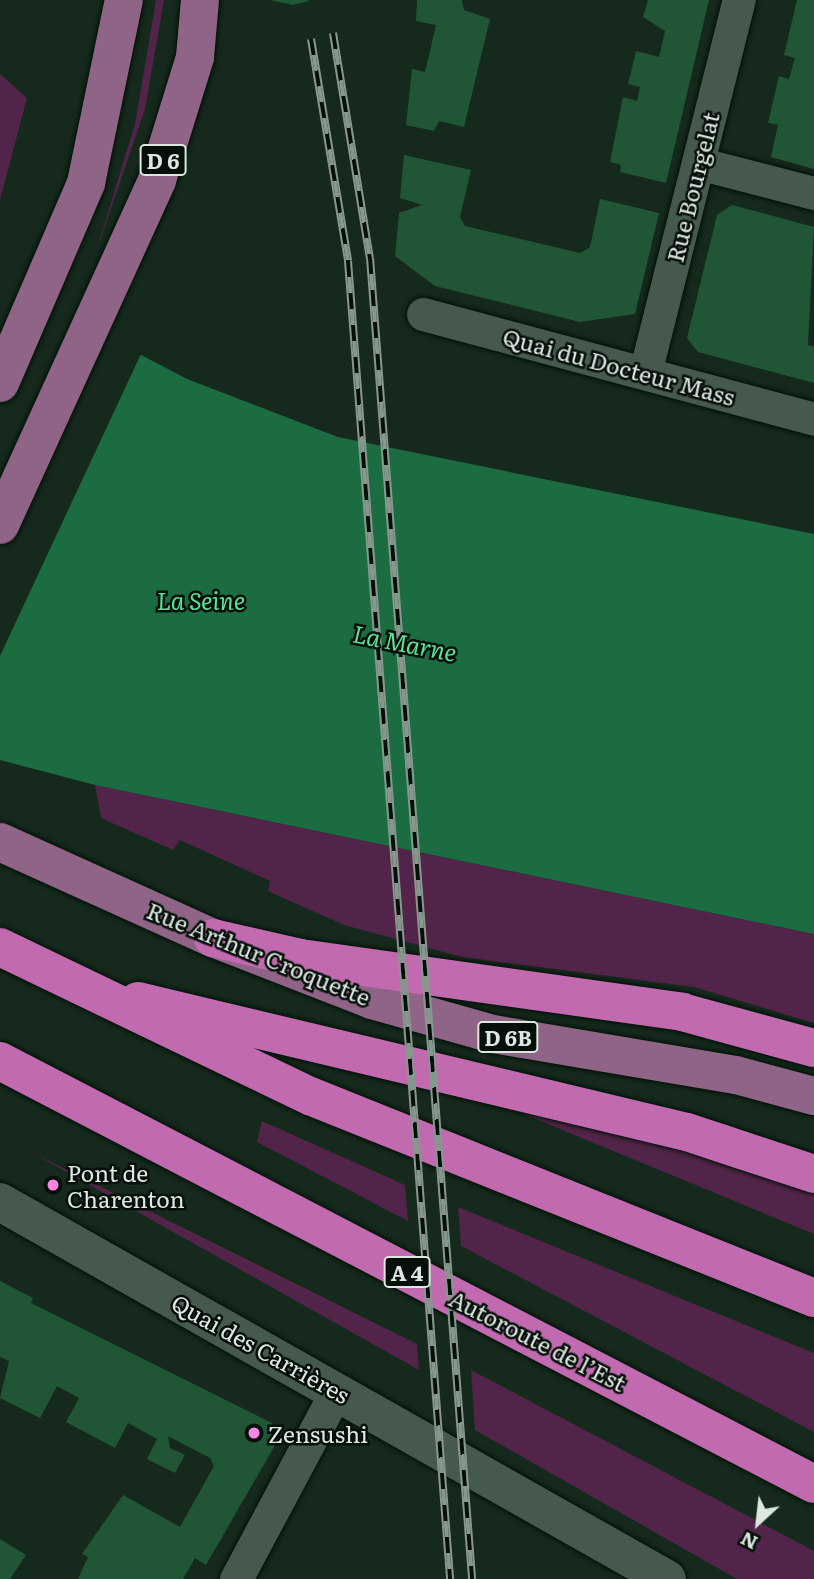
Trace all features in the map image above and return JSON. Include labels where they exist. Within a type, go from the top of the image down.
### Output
[{"type":"highway","points":[[213,938],[313,960],[682,1012],[814,1048]]},
{"type":"highway","points":[[0,947],[80,989],[310,1096],[814,1298]]},
{"type":"highway","points":[[80,989],[397,1059],[687,1132],[814,1174]]},
{"type":"highway","name":"Autoroute de l’Est","points":[[0,1061],[814,1483]]},
{"type":"main road","points":[[0,383],[46,286],[102,127],[124,0]]},
{"type":"main road","name":"D 6","points":[[0,525],[157,180],[195,57],[200,0]]},
{"type":"main road","name":"Rue Arthur Croquette","points":[[16,843],[213,938],[372,1000],[493,1034],[736,1074],[814,1096]]},
{"type":"main road","name":"Quai des Carrières","points":[[0,1202],[337,1390],[667,1579]]},
{"type":"street","name":"Rue Bourgelat","points":[[645,373],[739,0]]},
{"type":"street","points":[[698,163],[814,193]]},
{"type":"street","name":"Quai du Docteur Mass","points":[[423,314],[814,419]]},
{"type":"street","points":[[236,1579],[337,1390]]},
{"type":"shaded area","points":[[156,0],[164,0],[145,109],[95,255],[135,124]]},
{"type":"shaded area","points":[[0,74],[27,98],[0,200]]},
{"type":"shaded area","points":[[95,785],[814,934],[814,1023],[694,987],[462,957],[344,925],[268,891],[270,881],[180,840],[173,850],[101,818]]},
{"type":"shaded area","points":[[495,1102],[672,1140],[814,1187],[814,1234]]},
{"type":"shaded area","points":[[262,1121],[405,1185],[408,1221],[257,1142]]},
{"type":"shaded area","points":[[29,1151],[417,1344],[419,1370]]},
{"type":"shaded area","points":[[458,1207],[814,1353],[814,1432],[461,1246]]},
{"type":"shaded area","points":[[471,1370],[814,1551],[814,1579],[737,1579],[475,1430]]},
{"type":"water","name":"La Seine","points":[[0,281],[187,379],[338,437],[814,534],[814,934],[95,785],[0,760]]},
{"type":"pier","points":[[0,277],[141,354],[0,656]]},
{"type":"building","points":[[270,0],[308,0],[309,1],[293,5]]},
{"type":"building","points":[[417,0],[462,0],[464,10],[490,19],[464,127],[439,121],[434,131],[406,125],[412,69],[425,72],[436,25],[416,21]]},
{"type":"building","points":[[648,0],[709,0],[666,183],[620,172],[621,165],[610,162],[623,97],[637,101],[640,87],[628,84],[636,51],[659,57],[665,31],[643,17]]},
{"type":"building","points":[[797,0],[814,0],[814,169],[771,157],[778,125],[768,123],[779,76],[789,79],[795,58],[784,55]]},
{"type":"building","points":[[404,155],[471,170],[460,217],[465,226],[580,253],[590,247],[600,199],[659,213],[635,314],[580,322],[435,286],[395,256],[399,213],[422,205],[400,198]]},
{"type":"building","points":[[732,205],[814,227],[808,345],[814,347],[814,383],[698,352],[687,338],[717,215]]},
{"type":"building","points":[[0,1281],[33,1298],[31,1303],[272,1423],[278,1440],[206,1565],[195,1558],[183,1579],[78,1579],[88,1557],[82,1554],[123,1495],[180,1527],[214,1466],[210,1458],[168,1436],[170,1448],[185,1455],[175,1473],[147,1459],[157,1439],[128,1423],[115,1448],[66,1422],[79,1398],[57,1386],[40,1418],[0,1398],[9,1361],[0,1357]]},
{"type":"building","points":[[0,1539],[26,1555],[10,1579],[0,1579]]},
{"type":"railway","points":[[333,33],[370,258],[472,1579]]},
{"type":"railway","points":[[311,39],[348,261],[450,1579]]},
{"type":"place","name":"Pont de Charenton","points":[[53,1185]]},
{"type":"place","name":"Zensushi","points":[[254,1433]]},
{"type":"water label","name":"La Marne","points":[[405,642]]}]
